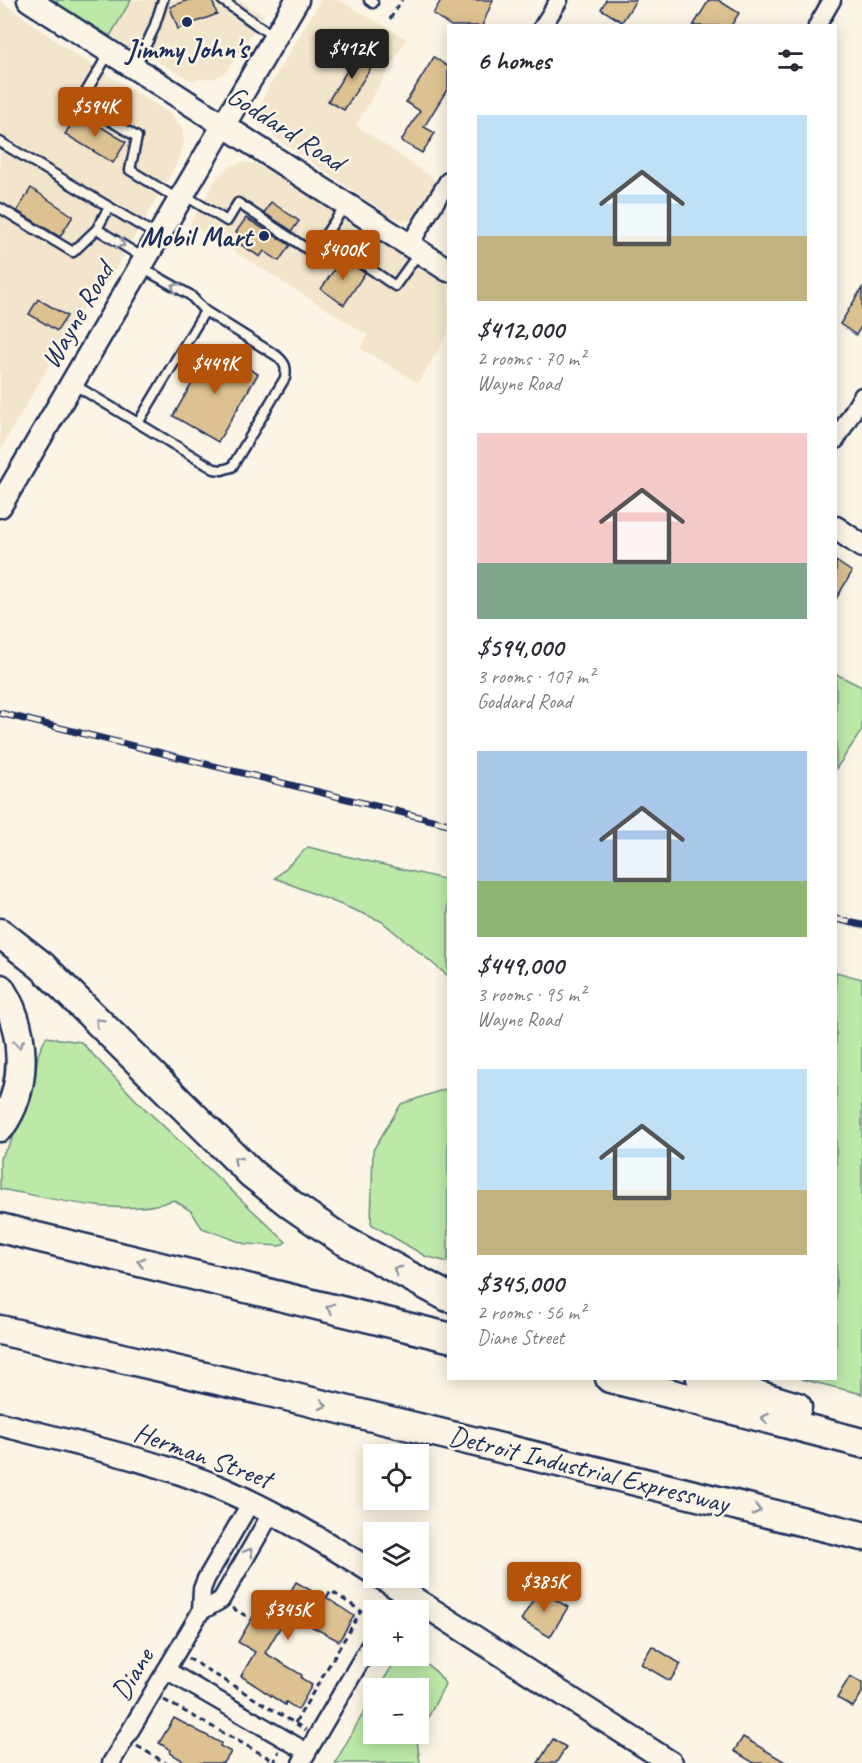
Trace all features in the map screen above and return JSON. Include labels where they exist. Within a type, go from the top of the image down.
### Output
[{"type":"highway","points":[[0,933],[42,966],[252,1174],[341,1239],[447,1296]]},
{"type":"highway","points":[[0,989],[15,1019],[21,1045],[21,1064],[13,1102],[0,1127]]},
{"type":"highway","points":[[0,1228],[447,1337]]},
{"type":"highway","name":"Detroit Industrial Expressway","points":[[0,1330],[287,1396],[862,1536]]},
{"type":"highway","points":[[0,1349],[186,1389],[287,1396]]},
{"type":"highway","points":[[618,1380],[862,1443]]},
{"type":"highway","points":[[708,1380],[862,1427]]},
{"type":"main road","name":"Wayne Road","points":[[0,506],[297,0]]},
{"type":"main road","name":"Goddard Road","points":[[39,3],[110,52],[224,123],[447,269]]},
{"type":"main road","points":[[837,529],[862,546]]},
{"type":"main road","name":"Herman Street","points":[[0,1425],[185,1475],[272,1512],[363,1566]]},
{"type":"main road","points":[[398,1588],[671,1763]]},
{"type":"street","points":[[544,24],[559,0]]},
{"type":"street","points":[[818,24],[832,0]]},
{"type":"street","points":[[415,248],[447,184]]},
{"type":"street","points":[[837,438],[862,396]]},
{"type":"street","name":"Diane","points":[[111,1763],[200,1612],[202,1589],[206,1580],[251,1502]]},
{"type":"street","name":"Diane","points":[[200,1612],[221,1600],[272,1512]]},
{"type":"street","points":[[166,1670],[304,1758],[363,1657]]},
{"type":"lane","points":[[135,68],[154,28],[163,0]]},
{"type":"lane","points":[[222,0],[274,37]]},
{"type":"lane","points":[[110,52],[80,102],[137,137],[130,170],[227,221],[238,203],[314,253],[347,203]]},
{"type":"lane","points":[[0,142],[158,236]]},
{"type":"lane","points":[[0,208],[73,252],[97,230],[109,207]]},
{"type":"lane","points":[[72,383],[214,469],[222,470],[232,467],[239,459],[285,378],[287,370],[284,362],[277,356],[205,311],[189,295],[97,230]]},
{"type":"lane","points":[[324,237],[395,286],[415,248]]},
{"type":"lane","points":[[138,423],[205,311]]},
{"type":"path","points":[[390,19],[402,0]]},
{"type":"path","points":[[263,120],[269,124]]},
{"type":"path","points":[[295,1723],[362,1611],[331,1591],[327,1597]]},
{"type":"path","points":[[225,1604],[250,1618]]},
{"type":"path","points":[[186,1656],[310,1732]]},
{"type":"path","points":[[161,1698],[275,1762],[281,1748]]},
{"type":"path","points":[[134,1744],[166,1763]]},
{"type":"shaded area","points":[[0,0],[64,47],[172,115],[182,128],[184,142],[179,160],[105,287],[97,283],[0,450]]},
{"type":"shaded area","points":[[131,0],[238,0],[264,15],[227,71],[216,78],[191,80],[110,36]]},
{"type":"shaded area","points":[[321,0],[339,0],[407,39],[356,125],[440,183],[412,221],[399,220],[390,216],[273,136],[262,122],[260,112],[265,93]]},
{"type":"shaded area","points":[[241,162],[265,167],[314,196],[447,285],[447,336],[418,383],[360,348],[368,335],[190,224],[218,176],[227,168]]},
{"type":"green space","points":[[50,0],[131,0],[110,36]]},
{"type":"green space","points":[[837,674],[862,687],[862,730],[837,768]]},
{"type":"green space","points":[[308,847],[447,880],[447,975],[381,921],[275,878]]},
{"type":"green space","points":[[837,972],[862,979],[862,1394],[805,1380],[837,1380]]},
{"type":"green space","points":[[46,1037],[81,1042],[137,1101],[286,1242],[280,1246],[245,1244],[202,1228],[191,1211],[174,1200],[133,1208],[111,1207],[0,1189],[0,1158],[11,1142],[32,1096],[38,1055]]},
{"type":"green space","points":[[447,1088],[447,1262],[425,1256],[371,1224],[373,1150],[401,1104]]},
{"type":"green space","points":[[392,1666],[429,1666],[445,1684],[429,1716],[429,1678],[385,1678]]},
{"type":"green space","points":[[363,1714],[363,1744],[418,1744],[420,1763],[335,1763]]},
{"type":"building","name":"Jimmy John's","points":[[188,0],[212,0],[217,14],[178,29],[170,7]]},
{"type":"building","points":[[441,0],[493,0],[483,24],[448,24],[433,14]]},
{"type":"building","points":[[606,0],[636,0],[622,22],[601,9]]},
{"type":"building","points":[[709,0],[718,0],[739,13],[732,24],[694,24]]},
{"type":"building","points":[[360,50],[376,60],[344,110],[328,101]]},
{"type":"building","points":[[434,57],[447,66],[447,90],[424,127],[435,133],[422,153],[401,141],[420,111],[406,102]]},
{"type":"building","points":[[78,113],[126,142],[113,163],[65,134]]},
{"type":"building","points":[[31,188],[73,216],[60,237],[17,211]]},
{"type":"building","points":[[271,202],[299,221],[292,231],[264,213]]},
{"type":"building","points":[[246,218],[290,245],[279,261],[264,251],[260,257],[240,244],[245,238],[236,232]]},
{"type":"building","points":[[342,258],[365,273],[344,305],[321,289]]},
{"type":"building","points":[[862,288],[862,325],[856,335],[840,324]]},
{"type":"building","points":[[38,299],[67,316],[57,331],[29,314]]},
{"type":"building","points":[[213,347],[258,374],[218,442],[173,416]]},
{"type":"building","points":[[837,562],[852,572],[837,597]]},
{"type":"building","points":[[296,1582],[317,1594],[318,1592],[354,1616],[339,1641],[288,1614],[265,1653],[302,1675],[301,1678],[312,1685],[298,1710],[286,1702],[285,1705],[241,1676],[255,1652],[238,1642],[265,1596],[282,1606]]},
{"type":"building","points":[[539,1590],[568,1607],[550,1637],[521,1620]]},
{"type":"building","points":[[652,1646],[681,1664],[670,1681],[641,1664]]},
{"type":"building","points":[[850,1676],[862,1683],[862,1693],[853,1707],[837,1698]]},
{"type":"building","points":[[174,1718],[221,1743],[220,1746],[231,1752],[224,1763],[187,1763],[170,1753],[171,1750],[159,1743]]},
{"type":"building","points":[[743,1737],[787,1763],[754,1763],[734,1751]]},
{"type":"building","points":[[553,1739],[566,1747],[556,1763],[538,1763]]},
{"type":"railway","points":[[0,713],[447,824]]},
{"type":"railway","points":[[837,919],[862,925]]},
{"type":"place","name":"Jimmy John's","points":[[187,22]]},
{"type":"place","name":"Mobil Mart","points":[[264,236]]}]
